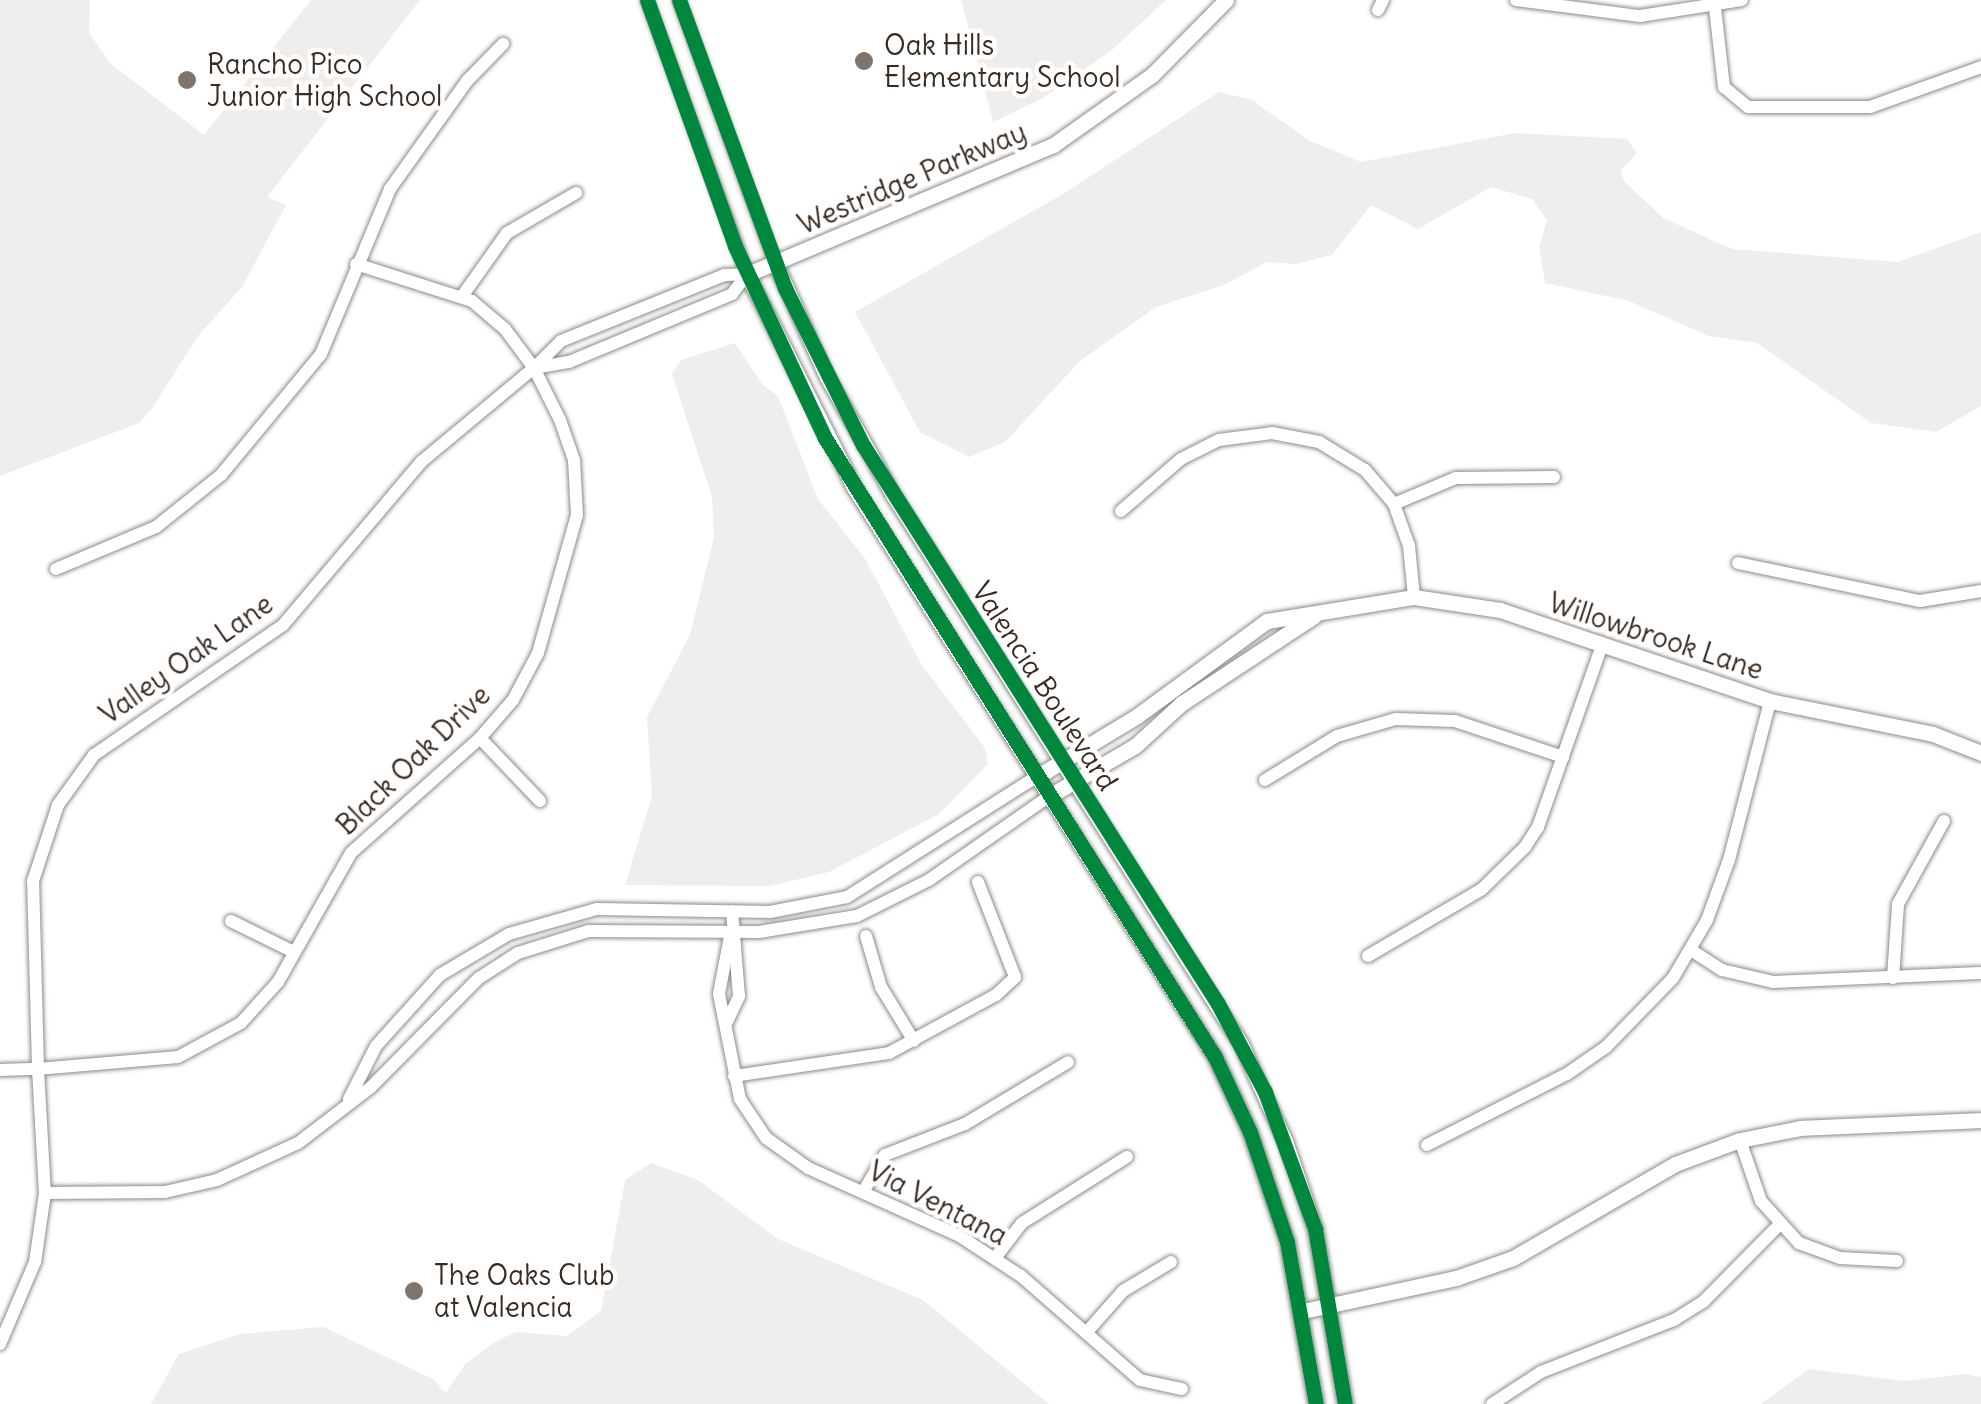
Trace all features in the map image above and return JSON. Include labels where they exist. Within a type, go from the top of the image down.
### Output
[{"type":"street","name":"Valencia Boulevard","points":[[647,0],[748,274],[800,390],[879,529],[1215,1057],[1271,1188],[1303,1311],[1316,1404]]},
{"type":"street","name":"Valencia Boulevard","points":[[679,0],[775,263],[827,377],[893,496],[1218,1004],[1264,1092],[1301,1184],[1332,1306],[1345,1404]]},
{"type":"street","name":"Westridge Parkway","points":[[748,274],[1052,145],[1152,75],[1226,0]]},
{"type":"street","points":[[1516,0],[1596,14],[1715,8],[1742,0]]},
{"type":"street","points":[[1715,8],[1724,87],[1748,107],[1870,108],[1981,66]]},
{"type":"street","points":[[56,569],[156,528],[220,475],[320,354],[390,189],[466,81],[503,44]]},
{"type":"street","points":[[356,264],[463,295],[506,232],[576,193]]},
{"type":"street","name":"Valley Oak Lane","points":[[0,1344],[34,1262],[44,1192],[33,881],[44,838],[74,780],[115,736],[282,625],[421,462],[561,341],[724,275],[748,274]]},
{"type":"street","name":"Valley Oak Lane","points":[[534,368],[569,362],[732,294],[748,274]]},
{"type":"street","name":"Black Oak Drive","points":[[0,1070],[151,1062],[201,1050],[262,1003],[351,853],[480,738],[527,679],[577,515],[574,460],[534,368],[505,328],[463,295]]},
{"type":"street","points":[[1122,511],[1195,450],[1258,433],[1320,442],[1365,470],[1394,504],[1409,546],[1414,597]]},
{"type":"street","points":[[1394,504],[1456,478],[1554,476]]},
{"type":"street","points":[[1738,563],[1920,601],[1981,591]]},
{"type":"street","name":"Willowbrook Lane","points":[[1038,776],[1137,716],[1254,626],[1286,616],[1314,616],[1414,597],[1500,610],[1770,700],[1933,734],[1981,753]]},
{"type":"street","name":"Willowbrook Lane","points":[[1051,795],[1135,746],[1182,703],[1314,616]]},
{"type":"street","points":[[1368,956],[1506,869],[1538,827],[1602,645]]},
{"type":"street","points":[[1427,1145],[1567,1074],[1606,1046],[1647,1008],[1691,950],[1729,860],[1770,700]]},
{"type":"street","points":[[1266,780],[1337,736],[1396,718],[1454,720],[1562,756]]},
{"type":"street","points":[[480,738],[540,801]]},
{"type":"street","points":[[349,1099],[376,1046],[440,975],[466,956],[542,922],[598,909],[770,912],[847,897],[1038,776]]},
{"type":"street","points":[[44,1192],[166,1192],[218,1180],[298,1143],[412,1049],[479,978],[518,953],[588,931],[808,928],[857,916],[928,880],[1051,795]]},
{"type":"street","points":[[1893,978],[1898,904],[1944,821]]},
{"type":"street","points":[[734,1076],[858,1062],[914,1041],[1015,977],[978,882]]},
{"type":"street","name":"Via Ventana","points":[[732,911],[739,996],[727,1022],[734,1076],[740,1099],[766,1138],[808,1168],[995,1258],[1140,1380],[1182,1389]]},
{"type":"street","points":[[232,921],[292,951]]},
{"type":"street","points":[[866,936],[880,987],[914,1041]]},
{"type":"street","points":[[1691,950],[1722,970],[1772,982],[1980,974]]},
{"type":"street","points":[[863,1192],[885,1154],[965,1124],[1068,1062]]},
{"type":"street","points":[[1303,1311],[1514,1258],[1676,1164],[1740,1140],[1800,1128],[1981,1120]]},
{"type":"street","points":[[1740,1140],[1751,1178],[1778,1226],[1840,1258],[1897,1260]]},
{"type":"street","points":[[995,1258],[1022,1223],[1127,1157]]},
{"type":"street","points":[[1492,1404],[1541,1372],[1689,1311],[1778,1226]]},
{"type":"street","points":[[1086,1333],[1123,1291],[1171,1262]]},
{"type":"shaded area","points":[[0,0],[90,0],[89,33],[111,64],[204,135],[311,0],[420,0],[267,197],[286,205],[242,287],[198,336],[139,423],[0,476]]},
{"type":"shaded area","points":[[961,0],[1166,0],[1112,50],[1043,98],[993,122]]},
{"type":"shaded area","points":[[1219,92],[1252,100],[1310,141],[1361,162],[1515,133],[1627,139],[1637,153],[1621,170],[1624,181],[1663,218],[1732,249],[1898,262],[1981,232],[1981,406],[1936,432],[1871,423],[1757,343],[1709,336],[1629,301],[1545,283],[1539,247],[1547,220],[1532,199],[1491,187],[1418,229],[1371,205],[1332,255],[1296,264],[1267,262],[1224,285],[1156,307],[1080,361],[1005,442],[969,457],[920,432],[855,312],[1063,194]]},
{"type":"shaded area","points":[[735,343],[763,385],[778,396],[818,499],[866,560],[921,664],[985,748],[988,764],[939,814],[829,872],[770,886],[625,885],[652,796],[647,717],[690,635],[714,537],[712,497],[672,374],[681,360]]},
{"type":"shaded area","name":"The Oaks Club at Valencia","points":[[651,1163],[698,1180],[778,1239],[923,1300],[1049,1404],[151,1404],[179,1354],[240,1334],[323,1327],[433,1379],[446,1393],[465,1364],[516,1332],[567,1336],[601,1311],[625,1180]]},
{"type":"shaded area","points":[[1809,1369],[1904,1381],[1965,1374],[1981,1377],[1981,1404],[1761,1404]]},
{"type":"cycle path","points":[[647,0],[735,246],[825,438],[1215,1057],[1250,1132],[1287,1242],[1316,1404]]},
{"type":"cycle path","points":[[679,0],[785,288],[863,445],[1218,1004],[1265,1092],[1315,1229],[1345,1404]]},
{"type":"place","name":"Oak Hills Elementary School","points":[[864,61]]},
{"type":"place","name":"Rancho Pico Junior High School","points":[[187,80]]},
{"type":"place","name":"The Oaks Club at Valencia","points":[[414,1291]]}]
